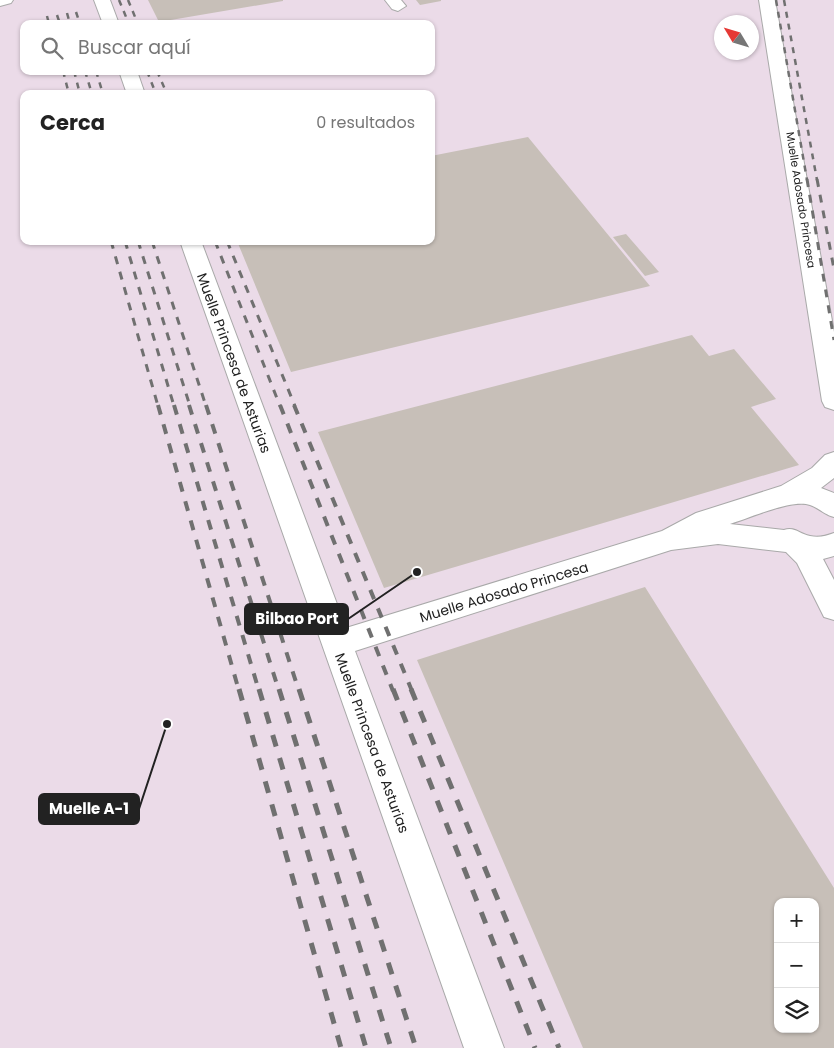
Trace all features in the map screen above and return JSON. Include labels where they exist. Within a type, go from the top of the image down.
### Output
[{"type":"street","points":[[0,1],[5,0]]},
{"type":"street","points":[[102,0],[110,20]]},
{"type":"street","name":"Muelle Adosado Princesa","points":[[767,0],[834,401]]},
{"type":"street","points":[[129,75],[135,90]]},
{"type":"street","name":"Muelle Princesa de Asturias","points":[[191,245],[484,1048]]},
{"type":"street","points":[[796,495],[812,484],[834,462]]},
{"type":"street","points":[[834,486],[796,495],[778,502],[773,509],[773,518],[784,536],[794,542],[807,555],[834,608]]},
{"type":"street","points":[[796,495],[817,496],[834,507]]},
{"type":"street","name":"Muelle Adosado Princesa","points":[[336,644],[671,539],[704,522],[796,495]]},
{"type":"street","name":"Muelle Adosado Princesa","points":[[671,539],[718,533],[794,542],[807,547],[818,548],[834,544]]},
{"type":"shaded area","points":[[0,0],[834,0],[834,1048],[0,1048]]},
{"type":"building","points":[[148,0],[283,0],[171,20],[158,20]]},
{"type":"building","points":[[416,0],[441,0],[441,1],[420,5]]},
{"type":"building","points":[[528,137],[650,286],[291,372],[239,245],[435,245],[435,155]]},
{"type":"building","points":[[626,234],[659,272],[645,276],[613,237]]},
{"type":"building","points":[[692,335],[709,356],[734,349],[776,399],[751,407],[799,465],[384,588],[318,432]]},
{"type":"building","points":[[645,587],[834,888],[834,1048],[583,1048],[417,660]]},
{"type":"railway","points":[[119,0],[127,20]]},
{"type":"railway","points":[[128,0],[136,20]]},
{"type":"railway","points":[[776,0],[807,180]]},
{"type":"railway","points":[[784,0],[817,180]]},
{"type":"railway","points":[[76,12],[79,20]]},
{"type":"railway","points":[[67,13],[69,20]]},
{"type":"railway","points":[[57,15],[59,20]]},
{"type":"railway","points":[[47,16],[48,20]]},
{"type":"railway","points":[[64,75],[68,90]]},
{"type":"railway","points":[[75,75],[79,90]]},
{"type":"railway","points":[[86,75],[91,90]]},
{"type":"railway","points":[[97,75],[102,90]]},
{"type":"railway","points":[[149,75],[154,90]]},
{"type":"railway","points":[[159,75],[165,90]]},
{"type":"railway","points":[[807,179],[834,340]]},
{"type":"railway","points":[[817,179],[834,269]]},
{"type":"railway","points":[[112,245],[158,406]]},
{"type":"railway","points":[[126,245],[174,406]]},
{"type":"railway","points":[[139,245],[190,406]]},
{"type":"railway","points":[[153,245],[206,406]]},
{"type":"railway","points":[[217,245],[280,406]]},
{"type":"railway","points":[[229,245],[295,406]]},
{"type":"railway","points":[[158,405],[239,691]]},
{"type":"railway","points":[[174,405],[259,691]]},
{"type":"railway","points":[[189,405],[279,691]]},
{"type":"railway","points":[[206,405],[299,691]]},
{"type":"railway","points":[[280,405],[393,691]]},
{"type":"railway","points":[[294,405],[412,691]]},
{"type":"railway","points":[[239,689],[341,1048]]},
{"type":"railway","points":[[259,689],[366,1048]]},
{"type":"railway","points":[[279,689],[391,1048]]},
{"type":"railway","points":[[299,689],[416,1048]]},
{"type":"railway","points":[[393,689],[535,1048]]},
{"type":"railway","points":[[411,689],[559,1048]]},
{"type":"place","name":"Bilbao Port","points":[[417,572]]},
{"type":"place","name":"Muelle A-1","points":[[167,724]]}]
